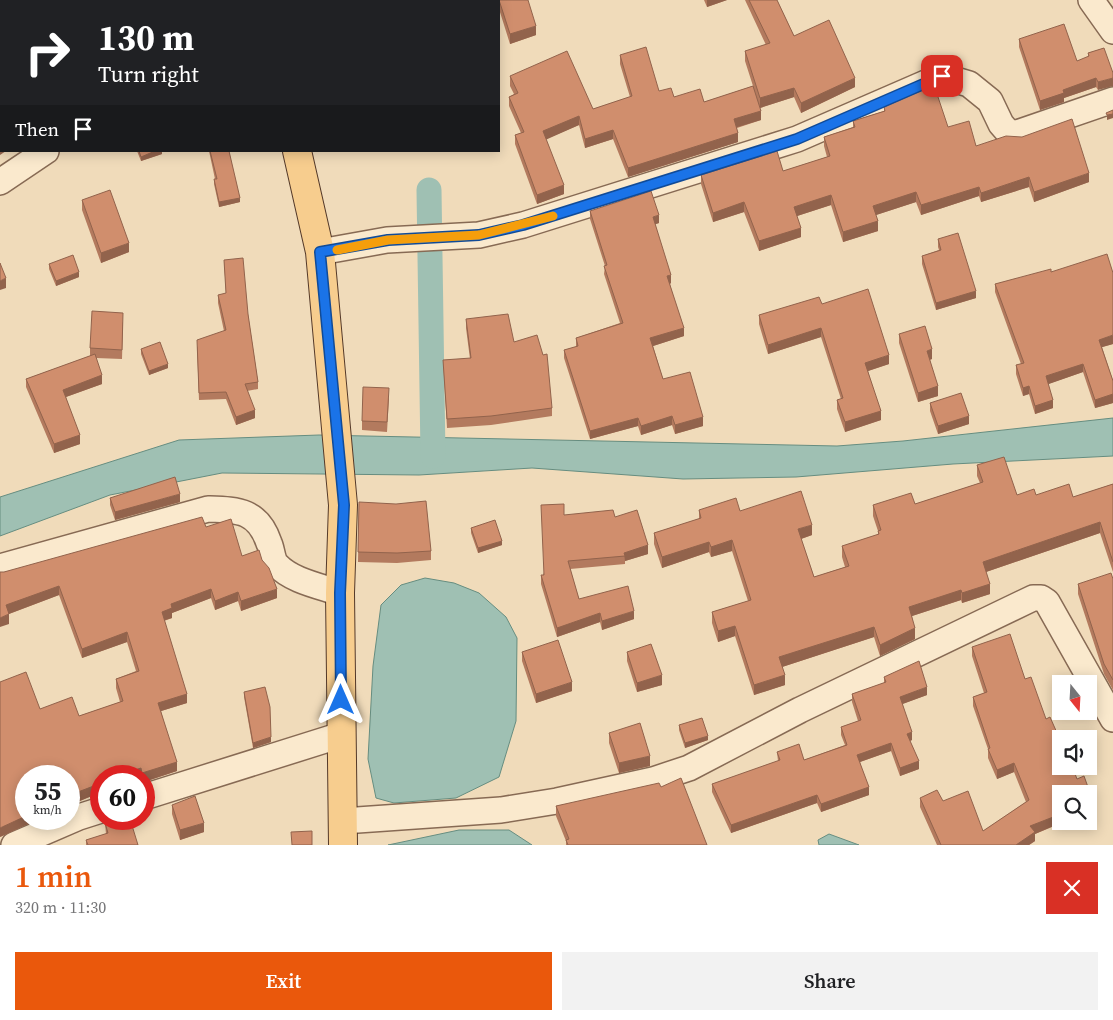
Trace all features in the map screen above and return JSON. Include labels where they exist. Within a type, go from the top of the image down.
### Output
[{"type":"main road","points":[[297,152],[320,252],[344,505],[340,593],[343,833]]},
{"type":"street","points":[[1091,0],[1113,31]]},
{"type":"street","points":[[320,252],[388,240],[479,235],[523,225],[797,139],[935,77],[949,77],[969,84],[990,101],[1001,124],[1008,132],[1017,133],[1113,100]]},
{"type":"street","points":[[0,182],[45,152]]},
{"type":"street","points":[[0,567],[208,509],[241,511],[258,522],[269,541],[275,564],[292,576],[340,593]]},
{"type":"street","points":[[343,833],[558,801],[653,780],[689,768],[800,710],[1033,598],[1041,598],[1047,602],[1113,719]]},
{"type":"street","points":[[155,794],[341,735]]},
{"type":"street","points":[[14,845],[90,814]]},
{"type":"shaded area","points":[[1113,418],[1113,456],[953,464],[796,477],[683,479],[532,468],[419,475],[222,473],[110,495],[0,536],[0,497],[179,440],[319,435],[837,446],[903,441]]},
{"type":"shaded area","points":[[425,578],[454,583],[479,593],[506,617],[517,638],[516,721],[499,777],[456,798],[394,803],[376,798],[368,759],[373,666],[381,605],[401,585]]},
{"type":"shaded area","points":[[459,830],[509,830],[532,845],[388,845]]},
{"type":"shaded area","points":[[829,834],[859,845],[819,845],[818,840]]},
{"type":"building","points":[[500,0],[528,0],[536,26],[510,34]]},
{"type":"building","points":[[749,0],[777,0],[794,36],[829,20],[855,78],[801,103],[794,88],[760,98],[745,51],[770,43]]},
{"type":"building","points":[[1064,24],[1077,61],[1089,56],[1088,53],[1104,48],[1113,78],[1098,82],[1096,78],[1063,90],[1064,93],[1040,101],[1019,39]]},
{"type":"building","points":[[646,47],[659,91],[671,88],[674,97],[700,89],[704,102],[753,86],[761,111],[734,119],[738,133],[628,168],[613,130],[585,139],[579,116],[543,131],[564,185],[537,195],[515,135],[524,132],[509,97],[518,93],[510,76],[567,51],[593,109],[632,96],[620,55]]},
{"type":"building","points":[[934,85],[948,127],[969,121],[976,146],[1006,136],[1022,137],[1072,119],[1089,173],[1034,192],[1029,177],[981,193],[979,187],[921,205],[916,192],[873,206],[878,221],[843,232],[831,195],[794,207],[801,228],[759,241],[744,202],[713,213],[701,175],[777,151],[783,171],[830,156],[824,137],[855,127],[853,121],[885,111],[884,107]]},
{"type":"building","points":[[1113,110],[1113,114],[1107,115],[1106,113]]},
{"type":"building","points":[[139,152],[153,152],[141,157]]},
{"type":"building","points":[[210,152],[229,152],[240,198],[219,202],[214,179],[217,179]]},
{"type":"building","points":[[110,190],[129,243],[101,253],[82,200]]},
{"type":"building","points":[[651,191],[659,215],[653,217],[671,275],[667,276],[684,328],[650,338],[663,379],[690,372],[703,417],[675,425],[672,416],[641,426],[638,418],[590,431],[564,350],[578,346],[576,338],[623,323],[604,266],[607,265],[590,211]]},
{"type":"building","points":[[958,233],[976,291],[936,303],[922,256],[941,250],[938,239]]},
{"type":"building","points":[[1107,254],[1113,273],[1113,335],[1099,340],[1113,381],[1113,394],[1095,400],[1083,364],[1046,376],[1053,400],[1035,406],[1029,386],[1023,388],[1016,365],[1024,363],[995,284],[1051,269],[1051,272]]},
{"type":"building","points":[[73,255],[79,272],[56,281],[49,264]]},
{"type":"building","points":[[243,258],[248,314],[258,382],[245,384],[255,410],[236,417],[226,392],[199,393],[197,340],[226,330],[218,295],[226,293],[224,260]]},
{"type":"building","points":[[0,263],[6,278],[0,281]]},
{"type":"building","points":[[868,289],[889,355],[865,363],[881,411],[845,422],[837,400],[843,398],[821,328],[768,345],[759,315],[819,297],[822,304]]},
{"type":"building","points":[[92,311],[123,313],[122,350],[90,348]]},
{"type":"building","points":[[508,314],[514,342],[537,335],[543,355],[547,354],[552,408],[491,416],[447,419],[443,360],[471,358],[466,319]]},
{"type":"building","points":[[925,326],[932,349],[927,351],[938,386],[918,393],[899,334]]},
{"type":"building","points":[[160,342],[168,364],[149,371],[141,349]]},
{"type":"building","points":[[95,354],[102,375],[63,390],[80,435],[54,444],[26,379]]},
{"type":"building","points":[[363,387],[389,388],[387,422],[362,421]]},
{"type":"building","points":[[961,393],[969,416],[938,426],[930,403]]},
{"type":"building","points":[[1004,457],[1017,495],[1034,489],[1036,495],[1069,484],[1073,497],[1113,484],[1113,562],[1100,522],[983,562],[990,584],[962,593],[961,590],[909,607],[915,628],[880,645],[874,627],[779,657],[785,675],[754,685],[735,626],[718,631],[712,612],[751,600],[732,540],[711,547],[709,542],[662,557],[654,533],[701,518],[699,510],[736,498],[740,511],[801,491],[812,525],[798,529],[814,577],[849,566],[842,546],[879,534],[878,531],[881,530],[873,505],[911,493],[915,504],[983,482],[977,465]]},
{"type":"building","points":[[175,477],[180,494],[115,512],[110,498]]},
{"type":"building","points":[[426,501],[431,551],[397,553],[358,552],[359,502],[396,504]]},
{"type":"building","points":[[564,504],[564,515],[613,510],[615,517],[637,510],[648,545],[624,553],[625,556],[568,561],[579,599],[628,586],[634,611],[602,621],[600,613],[557,628],[541,575],[544,575],[541,505]]},
{"type":"building","points":[[202,517],[206,527],[231,519],[242,556],[259,550],[262,560],[269,568],[277,589],[241,601],[238,592],[215,601],[211,589],[171,604],[172,608],[162,612],[187,694],[158,703],[177,762],[155,769],[155,765],[90,765],[90,787],[80,791],[80,765],[15,765],[15,821],[0,828],[0,682],[26,672],[40,709],[72,697],[79,716],[123,701],[116,679],[139,671],[127,632],[82,649],[59,586],[6,605],[9,614],[0,618],[0,572]]},
{"type":"building","points":[[495,520],[502,541],[478,548],[471,528]]},
{"type":"building","points":[[1111,573],[1113,579],[1113,680],[1104,664],[1078,584]]},
{"type":"building","points":[[1010,634],[1025,679],[1031,677],[1046,719],[1050,717],[1056,730],[1052,730],[1052,775],[1075,775],[1077,779],[1084,776],[1087,785],[1052,785],[1052,817],[1030,826],[1035,832],[1016,845],[941,845],[920,798],[937,790],[943,801],[968,791],[983,831],[1029,800],[1014,763],[997,770],[988,749],[990,748],[973,697],[987,692],[972,647]]},
{"type":"building","points":[[558,640],[572,682],[536,694],[522,652]]},
{"type":"building","points":[[651,644],[662,675],[637,683],[627,652]]},
{"type":"building","points":[[919,661],[927,687],[900,697],[912,732],[907,734],[919,761],[900,768],[891,743],[857,755],[869,787],[821,804],[817,795],[731,825],[712,784],[780,760],[777,752],[799,744],[804,760],[847,745],[841,727],[861,720],[852,694],[886,682],[884,677]]},
{"type":"building","points":[[265,687],[270,707],[271,737],[253,743],[244,692]]},
{"type":"building","points":[[702,718],[708,736],[685,743],[679,725]]},
{"type":"building","points":[[640,723],[650,756],[619,763],[609,733]]},
{"type":"building","points":[[681,778],[707,845],[568,845],[566,840],[569,839],[556,806],[659,783],[661,787]]},
{"type":"building","points":[[195,796],[204,823],[180,830],[172,805]]},
{"type":"building","points":[[107,830],[133,830],[138,845],[88,845],[86,840],[108,833]]},
{"type":"building","points":[[312,831],[312,845],[292,845],[291,832]]},
{"type":"waterway","points":[[429,190],[433,456]]},
{"type":"slow traffic","points":[[337,250],[388,240],[479,235],[553,216]]},
{"type":"route","points":[[341,700],[340,593],[344,505],[320,252],[388,240],[479,235],[523,225],[797,139],[935,77],[942,76]]}]
